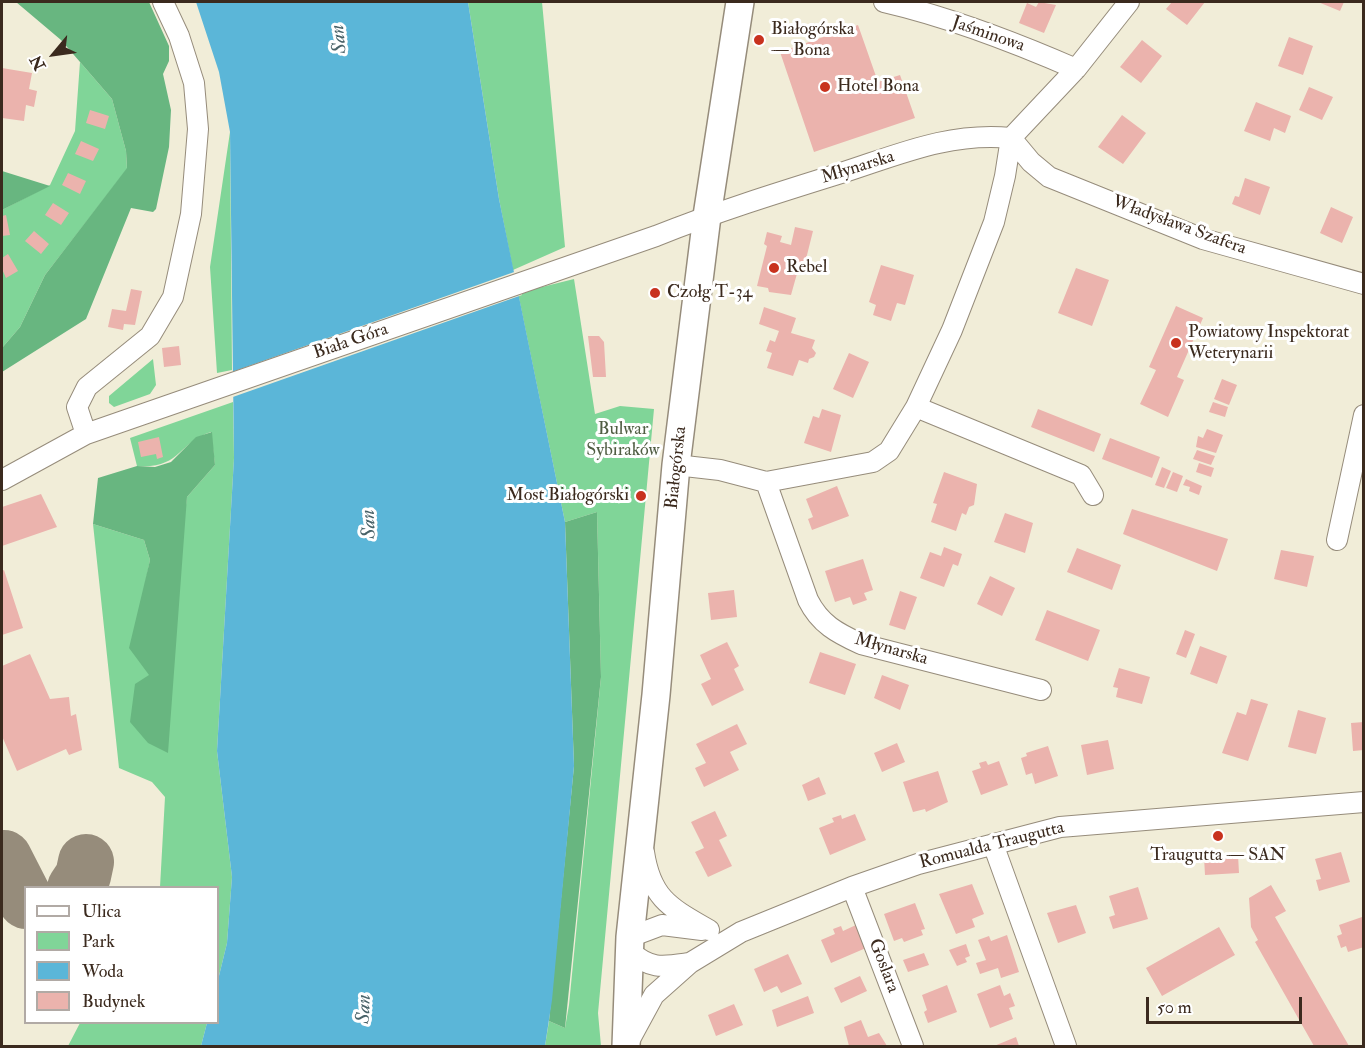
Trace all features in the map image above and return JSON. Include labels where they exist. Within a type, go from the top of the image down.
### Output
[{"type":"street","points":[[86,434],[77,407],[87,387],[150,336],[173,297],[191,214],[198,129],[194,83],[179,36],[163,2]]},
{"type":"street","name":"Białogórska","points":[[630,944],[676,465],[707,216],[740,2]]},
{"type":"street","points":[[676,465],[720,470],[766,483],[873,462],[889,451],[916,407],[952,330],[993,222],[1005,176],[1011,138],[1076,69],[1129,2]]},
{"type":"street","name":"Jaśminowa","points":[[895,3],[1034,51],[1076,69]]},
{"type":"street","name":"Młynarska","points":[[707,216],[941,142],[981,135],[1011,138]]},
{"type":"street","name":"Władysława Szafera","points":[[1011,138],[1031,162],[1055,179],[1203,239],[1364,284]]},
{"type":"street","name":"Biała Góra","points":[[2,480],[86,434],[656,236],[707,216]]},
{"type":"street","points":[[916,407],[1081,475],[1093,495]]},
{"type":"street","points":[[1337,540],[1364,415]]},
{"type":"street","name":"Młynarska","points":[[766,483],[808,600],[816,615],[834,632],[861,644],[1041,690]]},
{"type":"street","name":"Romualda Traugutta","points":[[626,1046],[654,995],[690,963],[741,932],[852,887],[927,861],[1060,827],[1364,802]]},
{"type":"street","name":"Romualda Traugutta","points":[[640,831],[647,871],[658,892],[669,907],[709,930]]},
{"type":"street","points":[[993,844],[1066,1047]]},
{"type":"street","name":"Goslara","points":[[852,887],[913,1047]]},
{"type":"street","name":"Romualda Traugutta","points":[[630,944],[662,925],[741,932]]},
{"type":"street","name":"Romualda Traugutta","points":[[630,944],[644,963],[661,968],[690,963]]},
{"type":"street","name":"Romualda Traugutta","points":[[626,1046],[630,944]]},
{"type":"green space","points":[[16,2],[149,2],[169,46],[169,61],[163,74],[171,110],[169,147],[156,209],[153,212],[131,208],[86,319],[2,372],[2,348],[20,327],[45,275],[127,168],[126,151],[112,99],[61,40]]},
{"type":"green space","points":[[468,2],[542,2],[565,247],[513,270],[499,199]]},
{"type":"green space","points":[[80,62],[112,99],[126,151],[127,169],[45,275],[20,327],[2,348],[2,210],[50,185],[75,131]]},
{"type":"green space","points":[[230,132],[232,370],[217,373],[210,267]]},
{"type":"green space","points":[[2,171],[50,186],[2,210]]},
{"type":"green space","name":"Bulwar Sybiraków","points":[[574,279],[595,414],[620,406],[654,409],[598,1013],[601,1046],[545,1046],[549,1021],[565,1028],[569,1005],[601,677],[597,512],[565,522],[518,293]]},
{"type":"green space","points":[[153,359],[156,385],[150,394],[114,407],[109,403],[109,396]]},
{"type":"green space","points":[[233,402],[234,458],[217,751],[232,877],[227,943],[219,976],[219,886],[160,886],[165,797],[152,782],[119,768],[93,524],[144,540],[150,560],[143,594],[150,675],[148,743],[187,497],[215,465],[211,432],[191,442],[171,459],[151,466],[137,466],[130,438]]},
{"type":"green space","points":[[212,432],[215,465],[187,497],[168,753],[148,743],[130,722],[135,684],[149,675],[129,648],[150,560],[144,540],[93,524],[98,478],[137,466],[155,467],[171,462],[196,437]]},
{"type":"green space","points":[[597,512],[601,677],[565,1028],[549,1021],[574,766],[565,522]]},
{"type":"green space","points":[[79,1024],[207,1024],[201,1046],[68,1046]]},
{"type":"water","name":"San","points":[[196,2],[468,2],[499,199],[565,522],[574,766],[552,1000],[545,1046],[201,1046],[207,1024],[219,1024],[219,976],[227,943],[232,877],[217,751],[234,458],[230,132],[219,72]]},
{"type":"pier","points":[[517,271],[522,295],[230,398],[229,373]]},
{"type":"building","points":[[1039,2],[1056,5],[1044,33],[1019,23],[1027,3],[1036,7]]},
{"type":"building","points":[[1172,2],[1205,2],[1187,25],[1166,9]]},
{"type":"building","points":[[1318,2],[1344,2],[1340,11]]},
{"type":"building","points":[[858,25],[878,82],[900,75],[915,118],[814,152],[780,52]]},
{"type":"building","points":[[1289,37],[1313,46],[1303,75],[1278,66]]},
{"type":"building","points":[[1142,40],[1162,56],[1141,83],[1120,67]]},
{"type":"building","points":[[2,68],[32,73],[29,89],[37,91],[34,107],[26,105],[24,121],[2,118]]},
{"type":"building","points":[[1309,87],[1333,97],[1322,120],[1299,110]]},
{"type":"building","points":[[1256,102],[1291,116],[1285,133],[1274,128],[1270,141],[1244,131]]},
{"type":"building","points":[[90,110],[109,116],[105,129],[86,123]]},
{"type":"building","points":[[1122,115],[1146,133],[1123,164],[1098,147]]},
{"type":"building","points":[[81,141],[99,149],[93,161],[75,154]]},
{"type":"building","points":[[68,173],[86,181],[80,194],[62,185]]},
{"type":"building","points":[[1245,178],[1270,187],[1260,215],[1232,204],[1235,196],[1239,197]]},
{"type":"building","points":[[53,203],[69,213],[61,225],[45,215]]},
{"type":"building","points":[[1331,207],[1353,217],[1342,243],[1320,233]]},
{"type":"building","points":[[6,215],[10,235],[2,236],[2,216]]},
{"type":"building","points":[[795,227],[813,231],[803,271],[798,270],[791,295],[769,292],[768,288],[757,286],[767,246],[764,244],[767,232],[782,236],[780,242],[791,245]]},
{"type":"building","points":[[34,231],[49,244],[41,254],[25,241]]},
{"type":"building","points":[[8,254],[18,271],[6,278],[2,269],[2,258]]},
{"type":"building","points":[[881,265],[914,275],[905,305],[897,303],[891,321],[873,315],[876,305],[869,302]]},
{"type":"building","points":[[1076,268],[1109,280],[1092,326],[1058,313]]},
{"type":"building","points":[[131,289],[142,291],[135,325],[124,324],[123,330],[108,327],[112,309],[126,311]]},
{"type":"building","name":"Powiatowy Inspektorat Weterynarii","points":[[1176,306],[1203,318],[1177,377],[1184,380],[1168,417],[1140,404],[1156,370],[1149,367]]},
{"type":"building","points":[[764,307],[796,318],[791,333],[815,340],[812,348],[816,353],[814,357],[809,359],[808,363],[799,360],[793,376],[767,368],[772,353],[766,351],[770,340],[775,342],[779,331],[759,324]]},
{"type":"building","points":[[588,336],[599,336],[604,342],[606,377],[593,377]]},
{"type":"building","points":[[179,346],[181,365],[164,367],[162,348]]},
{"type":"building","points":[[849,353],[869,362],[853,398],[833,389]]},
{"type":"building","points":[[1222,379],[1237,385],[1229,405],[1214,399]]},
{"type":"building","points":[[1213,402],[1228,407],[1225,417],[1209,412]]},
{"type":"building","points":[[822,409],[841,415],[831,452],[804,443],[813,416],[819,418]]},
{"type":"building","points":[[1038,409],[1101,434],[1094,452],[1031,427]]},
{"type":"building","points":[[1207,429],[1223,435],[1216,453],[1196,447],[1198,436],[1203,438]]},
{"type":"building","points":[[159,437],[163,457],[157,459],[156,454],[141,457],[138,442]]},
{"type":"building","points":[[1110,438],[1160,457],[1152,478],[1102,459]]},
{"type":"building","points":[[1197,450],[1215,456],[1211,465],[1193,459]]},
{"type":"building","points":[[1199,463],[1214,468],[1211,477],[1196,472]]},
{"type":"building","points":[[1162,467],[1171,471],[1164,488],[1155,485]]},
{"type":"building","points":[[944,472],[977,484],[974,505],[969,507],[966,515],[962,513],[956,531],[931,522],[937,504],[933,503]]},
{"type":"building","points":[[1173,472],[1183,476],[1177,492],[1166,488]]},
{"type":"building","points":[[1186,479],[1202,486],[1199,495],[1189,491],[1190,487],[1183,485]]},
{"type":"building","points":[[837,486],[849,516],[812,530],[808,519],[813,517],[806,499]]},
{"type":"building","points":[[41,494],[57,527],[2,546],[2,507]]},
{"type":"building","points":[[1132,509],[1228,539],[1217,571],[1123,534]]},
{"type":"building","points":[[1005,513],[1033,523],[1025,553],[994,542]]},
{"type":"building","points":[[944,547],[962,554],[958,566],[953,564],[944,587],[920,578],[930,552],[941,556]]},
{"type":"building","points":[[1077,548],[1121,565],[1112,590],[1067,572]]},
{"type":"building","points":[[1281,550],[1314,556],[1307,587],[1274,579]]},
{"type":"building","points":[[863,559],[873,590],[864,593],[867,600],[853,605],[850,597],[835,602],[825,571]]},
{"type":"building","points":[[4,570],[23,628],[2,635],[2,571]]},
{"type":"building","points":[[990,576],[1015,588],[1002,616],[977,604]]},
{"type":"building","points":[[734,590],[737,617],[711,620],[708,593]]},
{"type":"building","points":[[900,591],[917,597],[905,630],[889,625]]},
{"type":"building","points":[[1047,610],[1100,630],[1088,661],[1035,640]]},
{"type":"building","points":[[1185,630],[1195,634],[1186,658],[1176,654]]},
{"type":"building","points":[[727,642],[739,666],[734,669],[744,690],[712,706],[701,684],[711,679],[700,655]]},
{"type":"building","points":[[1200,646],[1227,656],[1217,684],[1190,674]]},
{"type":"building","points":[[820,652],[856,664],[845,695],[809,683]]},
{"type":"building","points":[[30,654],[50,699],[69,697],[71,716],[76,714],[82,750],[69,755],[66,749],[17,771],[2,736],[2,666]]},
{"type":"building","points":[[1119,668],[1150,677],[1142,704],[1116,697],[1118,688],[1113,687]]},
{"type":"building","points":[[882,675],[909,685],[900,710],[874,698]]},
{"type":"building","points":[[1251,699],[1268,704],[1248,761],[1222,753],[1237,712],[1246,715]]},
{"type":"building","points":[[1298,710],[1326,718],[1316,754],[1288,747]]},
{"type":"building","points":[[1364,722],[1364,750],[1353,751],[1351,723]]},
{"type":"building","points":[[737,724],[747,744],[730,752],[739,770],[704,787],[695,768],[706,763],[696,744]]},
{"type":"building","points":[[1108,740],[1114,769],[1087,775],[1081,745]]},
{"type":"building","points":[[897,743],[905,762],[882,772],[874,753]]},
{"type":"building","points":[[1048,746],[1058,776],[1035,784],[1032,773],[1026,775],[1021,758],[1027,756],[1026,753]]},
{"type":"building","points":[[986,761],[988,765],[999,761],[1008,785],[981,795],[972,771],[981,768],[979,763]]},
{"type":"building","points":[[938,771],[948,802],[926,812],[925,809],[913,812],[903,782]]},
{"type":"building","points":[[819,777],[826,794],[808,801],[802,785]]},
{"type":"building","points":[[715,811],[727,836],[719,840],[732,866],[708,877],[695,852],[704,848],[691,822]]},
{"type":"building","points":[[855,814],[866,840],[830,855],[819,828],[834,822],[832,818],[841,815],[842,819]]},
{"type":"building","points":[[1341,852],[1350,882],[1319,891],[1316,880],[1321,879],[1315,859]]},
{"type":"building","points":[[1238,855],[1239,873],[1205,875],[1204,857]]},
{"type":"building","points":[[972,884],[984,914],[972,919],[975,927],[956,934],[939,894]]},
{"type":"building","points":[[1271,885],[1286,911],[1275,917],[1349,1046],[1314,1046],[1255,942],[1258,940],[1251,927],[1249,898]]},
{"type":"building","points":[[1138,887],[1148,919],[1113,929],[1109,917],[1115,915],[1109,896]]},
{"type":"building","points":[[915,903],[925,929],[921,930],[923,935],[904,942],[902,938],[894,941],[884,914]]},
{"type":"building","points":[[1076,905],[1086,933],[1058,943],[1047,913]]},
{"type":"building","points":[[1362,917],[1364,947],[1348,952],[1346,946],[1341,948],[1337,936],[1342,934],[1339,925]]},
{"type":"building","points":[[856,925],[866,948],[831,963],[821,940],[835,934],[833,929],[841,926],[843,931]]},
{"type":"building","points":[[1219,927],[1235,955],[1162,996],[1146,968]]},
{"type":"building","points":[[1007,935],[1019,972],[1001,978],[998,968],[980,974],[976,963],[986,960],[978,940],[989,936],[991,941]]},
{"type":"building","points":[[966,944],[970,956],[965,958],[967,962],[957,966],[949,950]]},
{"type":"building","points":[[924,953],[929,965],[908,972],[903,960]]},
{"type":"building","points":[[788,954],[802,984],[781,993],[777,986],[764,992],[754,969]]},
{"type":"building","points":[[860,976],[867,991],[841,1003],[834,988]]},
{"type":"building","points":[[947,985],[957,1012],[928,1023],[922,995]]},
{"type":"building","points":[[1000,985],[1004,996],[1010,993],[1015,1006],[1009,1008],[1013,1019],[990,1028],[977,994]]},
{"type":"building","points":[[808,996],[814,1013],[777,1027],[772,1010]]},
{"type":"building","points":[[734,1004],[743,1025],[716,1036],[708,1015]]},
{"type":"building","points":[[861,1020],[868,1037],[879,1033],[887,1046],[849,1046],[844,1027]]},
{"type":"building","points":[[1016,1037],[1019,1046],[994,1046]]},
{"type":"taxiway","points":[[4,858],[24,897]]},
{"type":"taxiway","points":[[76,886],[83,876],[86,862]]},
{"type":"place","name":"Białogórska — Bona","points":[[759,40]]},
{"type":"place","name":"Hotel Bona","points":[[825,87]]},
{"type":"place","name":"Rebel","points":[[774,268]]},
{"type":"place","name":"Czołg T-34","points":[[655,293]]},
{"type":"place","name":"Powiatowy Inspektorat Weterynarii","points":[[1176,343]]},
{"type":"place","name":"Most Białogórski","points":[[641,496]]},
{"type":"place","name":"Traugutta — SAN","points":[[1218,836]]}]
